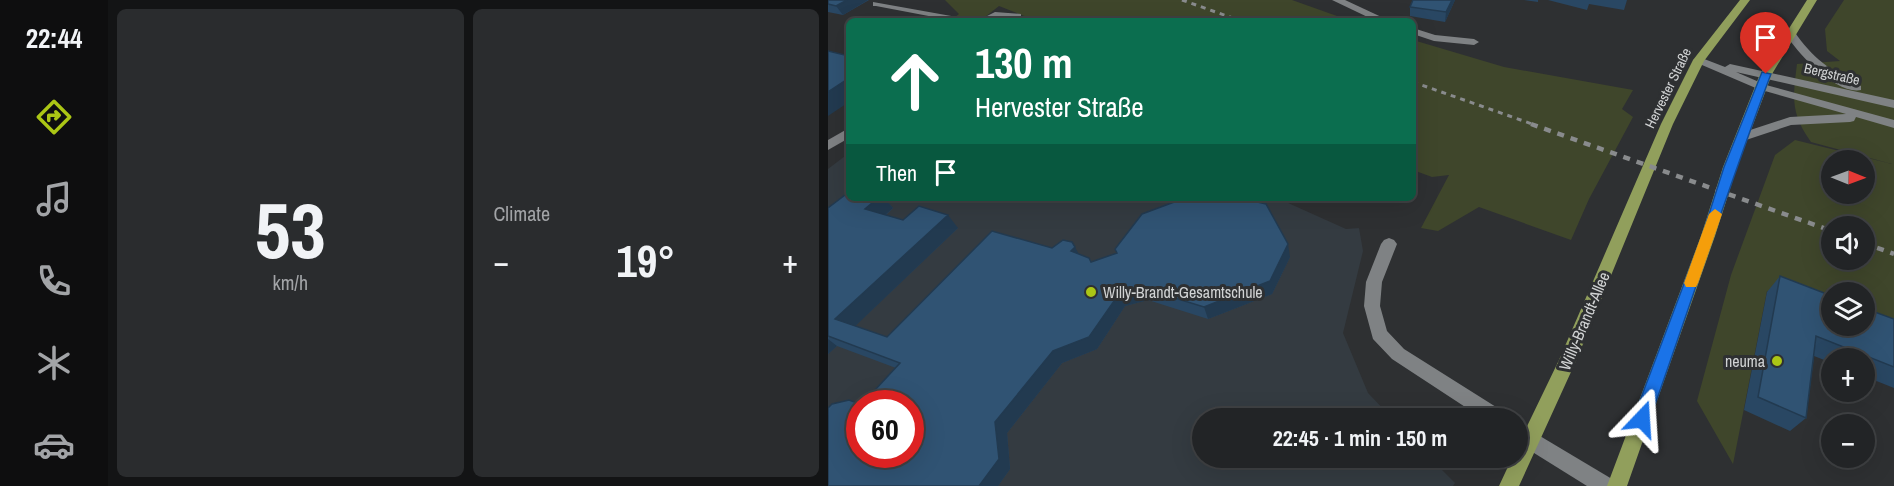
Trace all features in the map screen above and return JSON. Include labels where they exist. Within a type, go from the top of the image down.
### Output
[{"type":"main road","name":"Hervester Straße","points":[[1636,201],[1699,60],[1745,0]]},
{"type":"main road","points":[[1617,486],[1766,74],[1812,0]]},
{"type":"main road","name":"Willy-Brandt-Allee","points":[[1528,429],[1567,362],[1636,201]]},
{"type":"main road","name":"Willy-Brandt-Allee","points":[[1509,486],[1514,468]]},
{"type":"street","points":[[1337,0],[1378,18]]},
{"type":"street","points":[[988,18],[1008,14],[1017,16],[1017,18]]},
{"type":"street","points":[[1416,32],[1434,38],[1474,42]]},
{"type":"street","name":"Bergstraße","points":[[1790,33],[1801,53],[1814,66],[1839,81],[1892,103]]},
{"type":"street","name":"Bergstraße","points":[[1699,60],[1892,103]]},
{"type":"street","name":"Bergstraße","points":[[1699,60],[1762,87],[1894,124]]},
{"type":"street","name":"Bergstraße","points":[[1742,137],[1790,121],[1870,119]]},
{"type":"street","points":[[828,146],[846,134]]},
{"type":"street","points":[[1389,244],[1374,282],[1372,306],[1380,334],[1398,354],[1482,408]]},
{"type":"street","points":[[1528,438],[1605,486]]},
{"type":"lane","points":[[876,4],[952,18]]},
{"type":"shaded area","name":"Willy-Brandt-Gesamtschule","points":[[846,155],[846,201],[1284,201],[1346,229],[1359,228],[1363,251],[1343,333],[1368,393],[1382,408],[1192,408],[1192,468],[1440,468],[1455,483],[1453,486],[828,486],[828,169]]},
{"type":"green space","points":[[945,0],[1292,0],[1343,18],[1029,18],[999,6],[984,18],[954,18],[959,14]]},
{"type":"green space","points":[[1844,0],[1894,0],[1894,339],[1875,331],[1875,282],[1821,282],[1821,312],[1767,291],[1733,464],[1697,401],[1731,275],[1775,155],[1795,140],[1835,150],[1821,150],[1821,204],[1875,204],[1875,160],[1892,164],[1875,159],[1875,150],[1840,150],[1811,142],[1804,132],[1796,113],[1794,96],[1797,64],[1840,61],[1827,51],[1825,29]]},
{"type":"green space","points":[[1416,41],[1504,67],[1633,90],[1622,109],[1633,117],[1589,199],[1571,240],[1479,207],[1438,231],[1421,228],[1449,175],[1432,177],[1416,171]]},
{"type":"building","points":[[828,0],[847,0],[836,6],[828,4]]},
{"type":"building","points":[[1413,0],[1452,0],[1446,12],[1410,7]]},
{"type":"building","points":[[828,51],[846,55],[846,80],[828,92]]},
{"type":"building","name":"Willy-Brandt-Gesamtschule","points":[[846,194],[846,201],[874,201],[865,209],[903,220],[919,206],[948,215],[835,319],[887,337],[992,231],[1052,248],[1063,240],[1072,242],[1075,247],[1071,251],[1089,258],[1091,262],[1117,253],[1115,249],[1142,214],[1177,201],[1253,201],[1266,204],[1288,244],[1270,281],[1204,307],[1142,288],[1119,294],[1089,337],[1053,351],[995,422],[999,459],[979,486],[828,486],[828,408],[832,404],[846,401],[846,468],[924,468],[924,390],[875,390],[900,363],[828,336],[828,208]]},
{"type":"building","points":[[1780,276],[1821,292],[1821,336],[1875,336],[1875,312],[1894,319],[1894,367],[1875,359],[1875,348],[1846,348],[1816,336],[1806,418],[1758,397]]},
{"type":"railway","points":[[1182,0],[1233,18]]},
{"type":"railway","points":[[1416,83],[1535,125]]},
{"type":"railway","points":[[1531,124],[1821,227]]},
{"type":"railway","points":[[1875,247],[1894,254]]},
{"type":"slow traffic","points":[[1691,283],[1715,214]]},
{"type":"place","name":"Willy-Brandt-Gesamtschule","points":[[1091,292]]},
{"type":"place","name":"neuma","points":[[1777,361]]},
{"type":"route","points":[[1642,419],[1708,236],[1730,167],[1766,74]]}]
